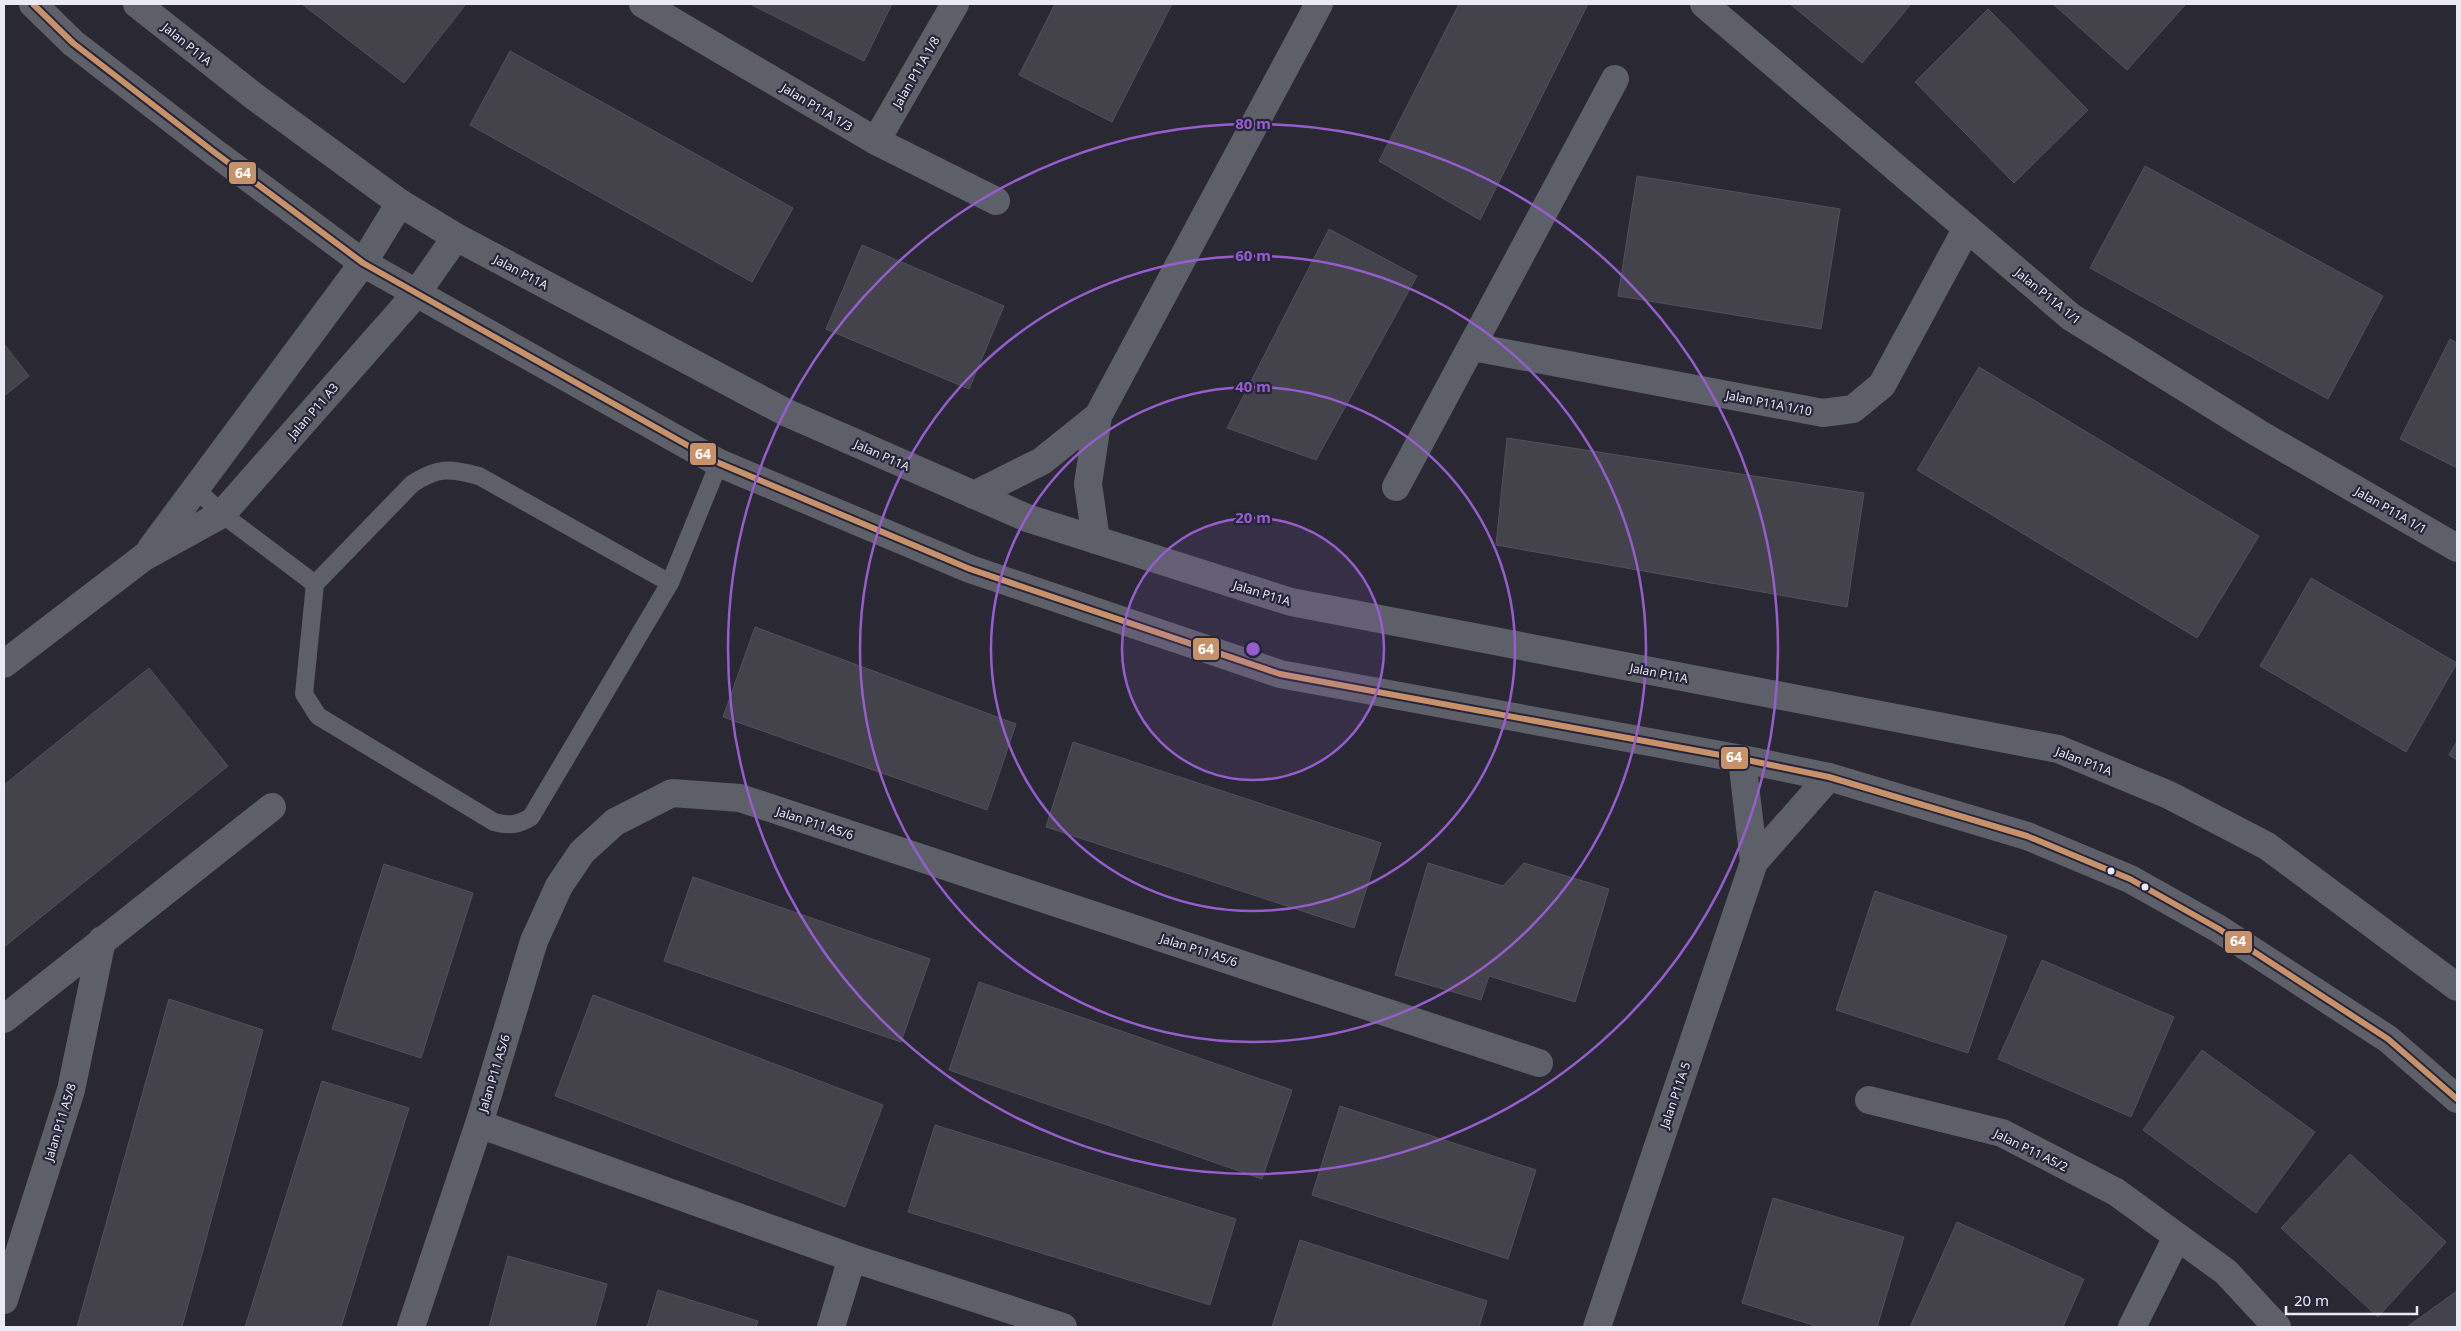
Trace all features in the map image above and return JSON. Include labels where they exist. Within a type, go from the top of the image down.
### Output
[{"type":"street","points":[[33,4],[73,43],[214,152],[363,263],[719,463],[970,569],[1280,674],[1742,759],[1829,777],[2027,836],[2130,879],[2219,929],[2388,1039],[2457,1099]]},
{"type":"street","name":"Jalan P11A","points":[[137,4],[255,97],[400,203],[456,237],[785,412],[1027,518],[1291,602],[2058,749],[2169,795],[2266,846],[2457,987]]},
{"type":"street","name":"Jalan P11A 1/3","points":[[643,4],[876,141],[996,201]]},
{"type":"street","name":"Jalan P11A 1/8","points":[[876,141],[956,4]]},
{"type":"street","points":[[1096,540],[1088,484],[1098,416],[1318,4]]},
{"type":"street","name":"Jalan P11A 1/1","points":[[1704,4],[2071,317],[2258,433],[2457,548]]},
{"type":"street","points":[[1396,487],[1473,347],[1615,79]]},
{"type":"street","name":"Jalan P11 A3","points":[[144,557],[363,263],[400,203]]},
{"type":"street","name":"Jalan P11A 1/10","points":[[1473,347],[1823,413],[1853,409],[1882,385],[1967,228]]},
{"type":"street","name":"Jalan P11 A3","points":[[4,664],[144,557],[222,514],[416,294],[456,237]]},
{"type":"street","points":[[974,495],[1042,461],[1098,416]]},
{"type":"street","name":"Jalan P11A 5","points":[[1742,759],[1754,862]]},
{"type":"street","name":"Jalan P11A 5","points":[[1597,1327],[1754,862],[1829,777]]},
{"type":"street","name":"Jalan P11 A5/6","points":[[411,1327],[479,1124],[534,942],[559,886],[582,852],[615,822],[672,793],[740,798],[1539,1063]]},
{"type":"street","points":[[4,1019],[272,807]]},
{"type":"street","name":"Jalan P11 A5/8","points":[[4,1300],[71,1090],[102,940]]},
{"type":"street","name":"Jalan P11 A5/2","points":[[1869,1100],[2002,1133],[2116,1192],[2226,1272],[2277,1327]]},
{"type":"street","points":[[479,1124],[852,1258],[1063,1327]]},
{"type":"street","points":[[2132,1327],[2177,1237]]},
{"type":"street","points":[[831,1327],[852,1258]]},
{"type":"lane","points":[[670,583],[479,476],[453,469],[431,472],[412,484],[315,584],[304,694],[318,716],[494,822],[505,825],[520,824],[531,816],[670,583],[719,463]]},
{"type":"lane","points":[[195,488],[222,514],[315,584]]},
{"type":"building","points":[[302,4],[466,4],[404,83]]},
{"type":"building","points":[[750,4],[892,4],[864,61]]},
{"type":"building","points":[[1055,4],[1172,4],[1112,122],[1019,75]]},
{"type":"building","points":[[1459,4],[1588,4],[1480,220],[1379,161]]},
{"type":"building","points":[[1790,4],[1911,4],[1862,63]]},
{"type":"building","points":[[2053,4],[2186,4],[2127,70]]},
{"type":"building","points":[[1988,9],[2088,110],[2014,183],[1915,82]]},
{"type":"building","points":[[510,51],[793,208],[752,282],[470,125]]},
{"type":"building","points":[[2145,166],[2383,296],[2328,399],[2090,268]]},
{"type":"building","points":[[1637,176],[1840,209],[1821,329],[1618,296]]},
{"type":"building","points":[[1329,229],[1417,276],[1316,460],[1227,428]]},
{"type":"building","points":[[862,245],[1004,306],[969,389],[826,329]]},
{"type":"building","points":[[2450,339],[2457,343],[2457,468],[2400,439]]},
{"type":"building","points":[[4,344],[29,376],[4,396]]},
{"type":"building","points":[[1979,367],[2259,536],[2197,638],[1917,470]]},
{"type":"building","points":[[1507,438],[1864,493],[1847,607],[1496,545]]},
{"type":"building","points":[[2311,578],[2457,663],[2406,752],[2260,666]]},
{"type":"building","points":[[755,627],[1016,724],[987,810],[723,717]]},
{"type":"building","points":[[149,668],[228,766],[4,947],[4,785]]},
{"type":"building","points":[[2457,741],[2457,760],[2449,755]]},
{"type":"building","points":[[1073,742],[1381,843],[1354,928],[1046,827]]},
{"type":"building","points":[[1428,863],[1503,886],[1524,863],[1609,889],[1575,1002],[1489,976],[1481,1000],[1395,975]]},
{"type":"building","points":[[384,864],[473,893],[421,1058],[332,1029]]},
{"type":"building","points":[[693,877],[930,959],[901,1042],[664,961]]},
{"type":"building","points":[[1875,891],[2007,936],[1968,1053],[1836,1010]]},
{"type":"building","points":[[2042,960],[2174,1017],[2131,1117],[1998,1059]]},
{"type":"building","points":[[979,982],[1292,1090],[1262,1179],[949,1070]]},
{"type":"building","points":[[593,995],[883,1105],[845,1207],[555,1096]]},
{"type":"building","points":[[169,999],[263,1030],[182,1327],[77,1327]]},
{"type":"building","points":[[2202,1050],[2315,1132],[2256,1213],[2143,1130]]},
{"type":"building","points":[[322,1081],[409,1108],[341,1327],[245,1327]]},
{"type":"building","points":[[1340,1106],[1536,1170],[1508,1259],[1312,1195]]},
{"type":"building","points":[[935,1125],[1236,1219],[1210,1305],[908,1212]]},
{"type":"building","points":[[2350,1154],[2446,1242],[2378,1317],[2281,1228]]},
{"type":"building","points":[[1773,1198],[1904,1237],[1877,1327],[1819,1327],[1742,1303]]},
{"type":"building","points":[[1957,1222],[2084,1279],[2063,1327],[1910,1327]]},
{"type":"building","points":[[1300,1240],[1487,1301],[1479,1327],[1272,1327]]},
{"type":"building","points":[[508,1256],[607,1284],[595,1327],[489,1327]]},
{"type":"building","points":[[658,1290],[758,1321],[756,1327],[647,1327]]},
{"type":"building","points":[[2457,1291],[2457,1327],[2407,1327]]},
{"type":"transit line","name":"64","points":[[33,4],[73,43],[214,152],[363,263],[719,463],[970,569],[1280,674],[1742,759],[1829,777],[2027,836],[2130,879],[2219,929],[2388,1039],[2457,1099]]}]
